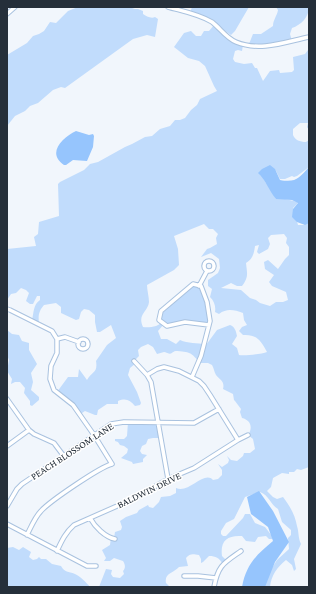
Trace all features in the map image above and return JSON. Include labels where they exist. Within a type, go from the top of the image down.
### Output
[{"type":"street","points":[[7,14],[15,7]]},
{"type":"street","points":[[168,7],[206,19],[218,27],[231,40],[246,44],[264,47],[309,37]]},
{"type":"street","points":[[199,286],[207,271]]},
{"type":"street","points":[[192,377],[200,361],[209,325],[210,320],[207,302],[201,286],[193,284],[161,311],[159,320],[167,326],[184,322],[209,325]]},
{"type":"street","points":[[7,310],[10,310],[52,331],[57,339],[57,353],[51,366],[50,379],[54,390],[73,405],[112,464],[95,472],[46,506],[37,516],[27,535]]},
{"type":"street","points":[[57,339],[65,338],[79,342]]},
{"type":"street","points":[[134,361],[147,375],[151,382],[168,479]]},
{"type":"street","points":[[147,375],[164,367],[179,371],[192,377],[204,386],[238,440]]},
{"type":"street","points":[[7,399],[30,430],[34,434],[54,443],[63,455]]},
{"type":"street","name":"PEACH BLOSSOM LANE","points":[[7,506],[17,489],[63,455],[111,424],[116,422],[194,423],[219,409]]},
{"type":"street","points":[[7,446],[30,430]]},
{"type":"street","name":"BALDWIN DRIVE","points":[[57,550],[62,539],[74,525],[133,499],[168,479],[194,468],[248,435]]},
{"type":"street","points":[[90,518],[94,526],[111,538],[116,539]]},
{"type":"street","points":[[7,524],[87,566],[96,566]]},
{"type":"street","points":[[214,587],[218,569],[241,551]]},
{"type":"street","points":[[184,576],[216,578]]},
{"type":"shaded area","points":[[78,7],[129,7],[138,9],[143,11],[143,14],[147,16],[158,19],[155,37],[147,35],[133,39],[65,88],[61,87],[53,90],[38,103],[30,106],[25,111],[15,116],[7,126],[7,55],[27,43],[33,36],[44,31],[50,22],[56,23],[68,11]]},
{"type":"shaded area","points":[[192,7],[249,7],[235,31],[231,35],[207,19],[190,13]]},
{"type":"shaded area","points":[[276,7],[309,7],[309,11],[304,20],[292,28],[290,34],[292,41],[265,47],[249,44],[253,34],[261,34],[273,26],[278,10]]},
{"type":"shaded area","points":[[214,25],[232,41],[243,45],[242,51],[235,51],[233,59],[235,62],[244,64],[252,63],[255,68],[257,68],[263,81],[270,71],[279,70],[280,73],[292,72],[294,70],[293,57],[305,54],[308,50],[309,51],[309,130],[307,127],[308,123],[300,123],[293,129],[293,135],[300,141],[306,142],[309,140],[309,167],[297,176],[292,176],[285,179],[280,179],[276,171],[272,168],[261,173],[276,199],[283,197],[285,199],[298,202],[293,208],[298,225],[304,225],[309,222],[309,467],[301,470],[297,469],[294,472],[289,472],[289,474],[282,473],[273,478],[271,487],[267,491],[277,499],[283,497],[288,504],[295,518],[301,544],[294,559],[296,569],[294,571],[292,565],[286,560],[275,572],[270,587],[260,587],[277,560],[289,549],[288,538],[291,535],[291,530],[282,522],[278,509],[263,493],[260,492],[245,497],[234,519],[226,523],[221,531],[221,534],[226,536],[245,514],[250,514],[255,523],[265,527],[272,536],[272,539],[269,539],[266,536],[258,537],[255,542],[246,541],[242,536],[229,538],[223,543],[222,546],[222,556],[226,562],[223,564],[217,558],[211,556],[201,563],[199,555],[193,554],[187,556],[188,566],[179,567],[166,577],[166,583],[170,587],[99,587],[106,569],[112,570],[111,574],[113,577],[120,578],[124,574],[123,571],[125,566],[123,561],[114,558],[110,561],[104,561],[106,558],[102,550],[110,545],[111,538],[114,538],[115,532],[121,530],[122,527],[120,521],[137,513],[139,510],[148,505],[149,507],[153,508],[159,502],[161,497],[170,496],[176,493],[176,488],[186,488],[205,478],[213,480],[218,479],[222,475],[222,470],[218,464],[222,467],[228,463],[229,460],[227,456],[231,460],[237,461],[243,456],[244,453],[250,453],[255,449],[253,439],[248,435],[251,427],[249,422],[242,418],[240,412],[241,409],[234,400],[233,394],[223,389],[223,382],[216,375],[212,365],[208,363],[200,363],[187,352],[175,351],[170,354],[164,352],[157,354],[153,347],[148,344],[138,350],[139,356],[136,359],[136,363],[130,368],[128,375],[137,392],[141,403],[140,405],[135,406],[130,401],[123,400],[118,401],[118,404],[107,404],[98,410],[97,415],[85,411],[79,415],[70,403],[57,392],[68,377],[78,377],[79,369],[87,380],[94,372],[96,368],[96,361],[107,345],[116,338],[111,325],[100,332],[97,332],[95,315],[89,310],[84,309],[81,312],[79,319],[76,320],[61,313],[61,307],[56,303],[44,305],[39,313],[39,323],[32,320],[35,306],[40,300],[40,296],[37,296],[33,304],[30,304],[26,301],[29,293],[21,288],[16,293],[11,294],[7,300],[7,249],[36,246],[34,237],[38,234],[39,222],[59,216],[58,184],[60,182],[84,170],[90,164],[98,162],[145,137],[152,136],[160,129],[170,126],[175,120],[185,118],[197,105],[200,99],[217,91],[205,66],[199,61],[188,58],[174,47],[184,33],[191,31],[196,36],[201,36],[204,31],[209,31]],"holes":[[[204,224],[218,234],[216,238],[217,244],[207,249],[201,257],[211,253],[219,259],[220,268],[218,273],[208,280],[208,286],[212,289],[210,297],[213,300],[215,312],[219,314],[231,310],[243,313],[244,320],[247,325],[242,327],[239,331],[243,335],[252,336],[258,339],[267,352],[253,355],[239,355],[237,348],[232,344],[237,336],[236,332],[230,325],[217,330],[206,345],[180,340],[176,344],[167,339],[161,339],[158,331],[164,324],[173,326],[184,322],[208,325],[208,310],[204,294],[198,286],[191,287],[161,314],[162,321],[159,325],[143,327],[141,323],[142,316],[149,302],[147,285],[174,270],[179,265],[178,249],[174,236]],[[284,234],[287,238],[286,243],[289,247],[289,255],[278,269],[268,260],[264,262],[265,269],[274,275],[269,282],[272,286],[286,292],[288,300],[276,302],[270,306],[250,298],[241,290],[221,288],[231,283],[237,286],[242,286],[247,277],[246,263],[252,258],[255,246],[259,245],[257,252],[259,254],[268,249],[270,244],[268,238],[271,235]]]},
{"type":"shaded area","points":[[7,330],[12,334],[19,335],[22,341],[29,343],[29,350],[37,364],[31,373],[33,382],[31,390],[39,397],[39,400],[32,406],[24,393],[25,388],[20,382],[11,384],[12,379],[7,371],[9,360],[7,355]]},
{"type":"shaded area","points":[[128,422],[158,423],[160,438],[148,439],[146,444],[142,446],[140,451],[142,454],[147,455],[143,459],[143,462],[133,464],[132,462],[121,458],[127,453],[128,449],[120,445],[115,441],[115,439],[124,439],[127,436]]},
{"type":"shaded area","points":[[13,547],[19,550],[23,547],[31,552],[29,557],[33,560],[39,557],[41,559],[46,559],[52,564],[61,566],[65,571],[79,576],[90,587],[7,587],[7,548]]},
{"type":"water","points":[[76,131],[89,135],[93,134],[93,147],[87,161],[73,160],[64,165],[56,155],[56,151],[58,146],[66,137]]},
{"type":"water","points":[[270,165],[275,169],[280,180],[285,181],[297,179],[309,167],[309,223],[305,225],[297,222],[292,217],[293,209],[298,203],[292,200],[276,199],[271,193],[258,173]]},
{"type":"water","points":[[259,491],[273,511],[289,542],[275,562],[265,587],[242,587],[249,566],[273,541],[268,527],[251,514],[247,497]]}]
